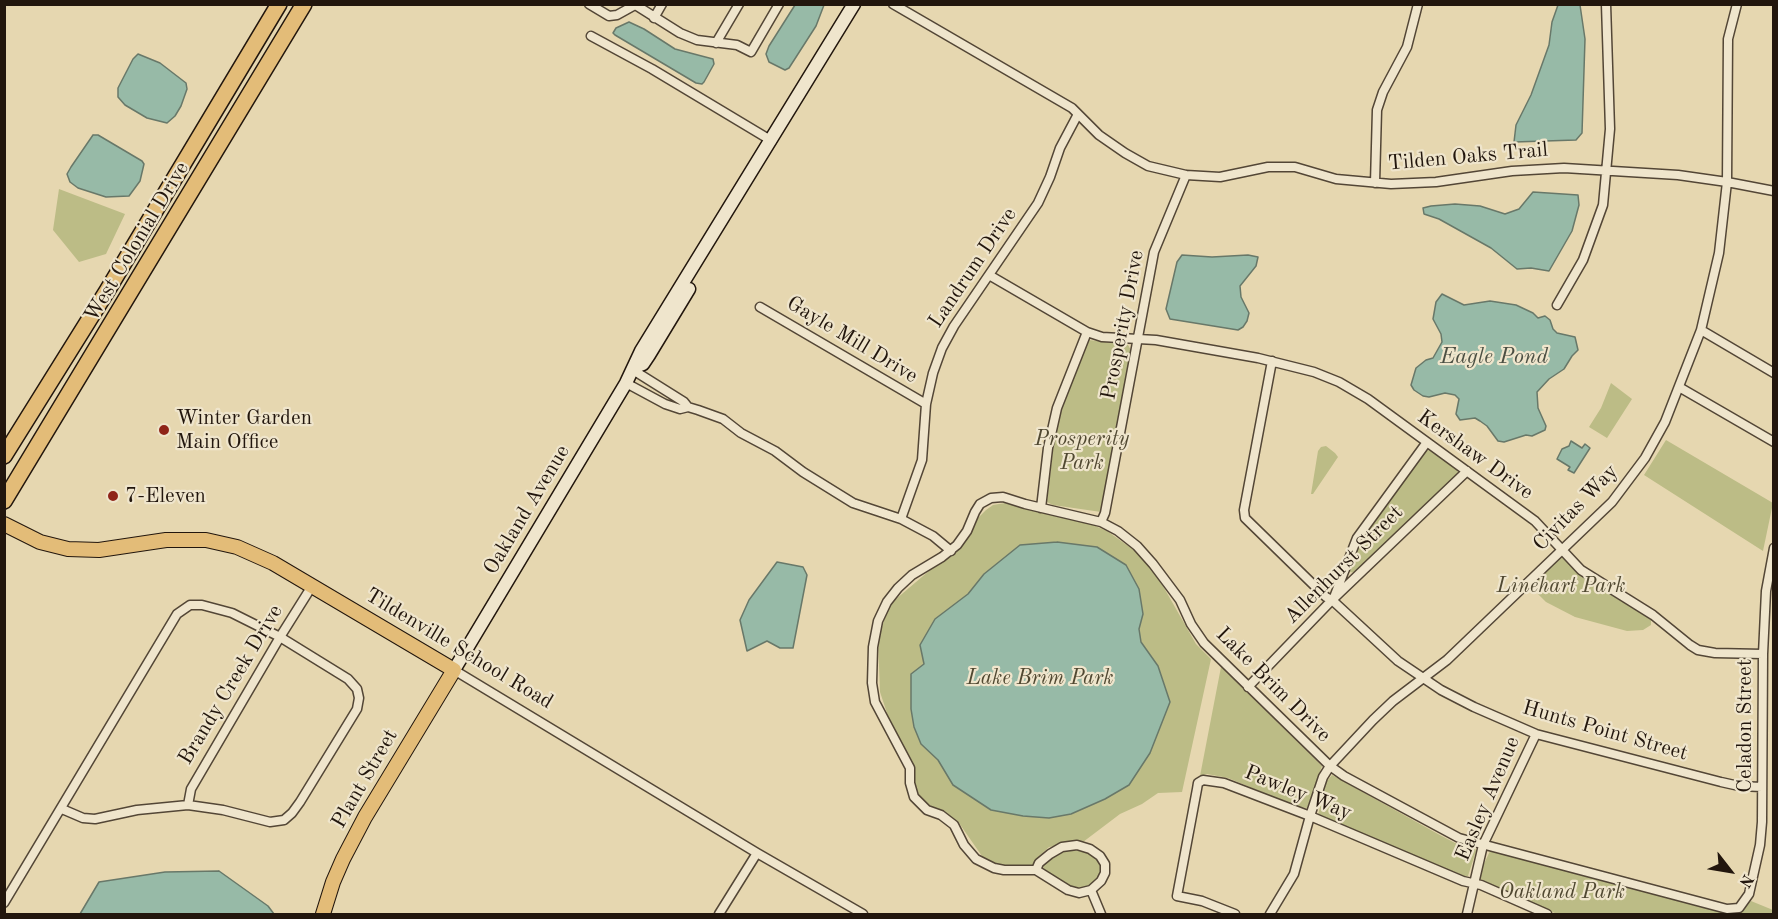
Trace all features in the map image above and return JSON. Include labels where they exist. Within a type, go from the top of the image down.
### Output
[{"type":"highway","name":"West Colonial Drive","points":[[4,456],[122,266],[279,4]]},
{"type":"highway","name":"West Colonial Drive","points":[[4,501],[304,4]]},
{"type":"main road","name":"Tildenville School Road","points":[[4,524],[40,542],[68,549],[99,550],[176,540],[206,540],[254,553],[454,670]]},
{"type":"main road","name":"Plant Street","points":[[323,915],[333,882],[359,828],[454,670]]},
{"type":"street","points":[[590,4],[609,16],[617,15],[635,5],[680,33],[697,40],[737,45],[751,52],[779,4]]},
{"type":"street","points":[[654,18],[662,4]]},
{"type":"street","points":[[716,43],[739,4]]},
{"type":"street","name":"Oakland Avenue","points":[[454,670],[626,383],[642,351],[854,4]]},
{"type":"street","name":"Tilden Oaks Trail","points":[[893,4],[1072,108],[1099,135],[1125,153],[1148,166],[1186,175],[1220,177],[1268,167],[1295,166],[1336,179],[1375,183],[1436,182],[1512,171],[1564,168],[1678,175],[1773,191]]},
{"type":"street","points":[[1375,183],[1377,110],[1383,92],[1407,47],[1418,4]]},
{"type":"street","points":[[1557,305],[1583,260],[1603,205],[1610,129],[1606,4]]},
{"type":"street","name":"Civitas Way","points":[[1270,915],[1294,874],[1323,777],[1330,766],[1373,720],[1447,660],[1612,502],[1631,478],[1655,440],[1701,330],[1719,253],[1727,182],[1728,39],[1737,4]]},
{"type":"street","points":[[591,36],[652,69],[772,141]]},
{"type":"street","points":[[252,49],[270,60]]},
{"type":"street","name":"Landrum Drive","points":[[901,519],[922,460],[926,404],[942,348],[954,326],[1038,203],[1060,148],[1078,114]]},
{"type":"street","name":"Prosperity Drive","points":[[1101,522],[1105,513],[1154,252],[1186,175]]},
{"type":"street","points":[[989,275],[1087,332],[1102,337],[1138,340]]},
{"type":"street","name":"Gayle Mill Drive","points":[[760,307],[926,404]]},
{"type":"street","points":[[1701,330],[1773,373]]},
{"type":"street","points":[[1041,508],[1048,448],[1057,408],[1087,332]]},
{"type":"street","name":"Kershaw Drive","points":[[1138,340],[1156,340],[1272,362],[1314,372],[1339,381],[1368,399],[1535,521],[1581,570],[1653,615],[1689,645],[1715,654],[1763,654]]},
{"type":"street","name":"Hunts Point Street","points":[[1272,362],[1244,510],[1245,518],[1326,597],[1398,661],[1422,678],[1474,707],[1536,734],[1721,782],[1762,787]]},
{"type":"street","points":[[633,370],[684,402],[688,407]]},
{"type":"street","points":[[626,383],[665,404],[680,409],[688,407],[712,414],[774,451],[853,503],[901,519],[933,536],[951,551]]},
{"type":"street","points":[[1679,387],[1773,442]]},
{"type":"street","points":[[1332,600],[1357,538],[1427,442]]},
{"type":"street","name":"Allenhurst Street","points":[[1248,687],[1332,600],[1467,471]]},
{"type":"street","name":"Lake Brim Drive","points":[[1036,870],[1004,870],[976,860],[964,845],[954,825],[941,815],[927,810],[914,797],[910,783],[910,768],[875,702],[873,647],[878,621],[887,602],[912,574],[951,551],[967,531],[980,504],[991,498],[1004,497],[1101,522],[1118,531],[1137,546],[1153,564],[1180,600],[1198,636],[1330,766],[1447,833],[1484,845],[1727,909],[1739,908],[1744,903]]},
{"type":"street","name":"Celadon Street","points":[[1744,903],[1749,894],[1760,845],[1762,822],[1763,654],[1766,591],[1773,548]]},
{"type":"street","name":"Brandy Creek Drive","points":[[188,805],[191,789],[312,586]]},
{"type":"street","points":[[4,903],[177,614],[190,605],[202,604],[232,613],[280,637],[348,679],[357,689],[359,698],[357,709],[300,802],[284,820],[270,822],[223,810],[188,805],[137,810],[95,819],[83,818],[62,808]]},
{"type":"street","name":"Tildenville School Road","points":[[454,670],[863,915]]},
{"type":"street","name":"Easley Avenue","points":[[1467,915],[1484,845],[1536,734]]},
{"type":"street","name":"Pawley Way","points":[[1235,915],[1202,901],[1177,896],[1198,783],[1203,780],[1224,783],[1310,816],[1547,915]]},
{"type":"street","points":[[1077,845],[1090,849],[1103,860],[1105,873],[1101,881],[1091,890],[1073,892],[1036,870],[1039,863],[1062,847],[1077,845]]},
{"type":"street","points":[[718,915],[757,853]]},
{"type":"street","points":[[1091,890],[1101,915]]},
{"type":"green space","points":[[59,189],[125,214],[106,254],[79,262],[53,230]]},
{"type":"green space","name":"Prosperity Park","points":[[1089,340],[1128,345],[1131,350],[1101,512],[1053,505],[1047,502],[1054,442],[1063,402]]},
{"type":"green space","points":[[1611,383],[1632,399],[1607,438],[1589,427],[1601,408]]},
{"type":"green space","points":[[1666,440],[1773,503],[1763,551],[1644,475]]},
{"type":"green space","points":[[1326,446],[1338,457],[1311,494],[1318,451],[1321,447]]},
{"type":"green space","points":[[1429,450],[1455,467],[1457,475],[1355,573],[1350,572],[1349,567],[1360,540],[1425,452]]},
{"type":"green space","name":"Lake Brim Park","points":[[1005,503],[1093,525],[1107,531],[1138,553],[1159,579],[1196,644],[1211,659],[1182,792],[1158,793],[1142,804],[1120,814],[1083,842],[1049,847],[1037,858],[1031,868],[1008,868],[984,859],[959,823],[923,801],[912,785],[912,767],[888,716],[880,692],[878,640],[889,605],[970,536],[978,518],[986,510],[993,505]]},
{"type":"green space","name":"Linehart Park","points":[[1561,557],[1594,584],[1651,620],[1651,625],[1643,630],[1627,631],[1575,617],[1546,602],[1533,589],[1533,585]]},
{"type":"green space","points":[[1221,667],[1322,766],[1307,808],[1298,807],[1228,778],[1207,774],[1200,776]]},
{"type":"green space","points":[[1332,775],[1455,843],[1474,846],[1476,851],[1468,876],[1318,815],[1326,782]]},
{"type":"green space","points":[[1065,849],[1086,852],[1096,857],[1100,865],[1100,872],[1099,878],[1093,884],[1080,888],[1071,886],[1044,872],[1043,865],[1047,860]]},
{"type":"green space","name":"Oakland Park","points":[[1490,851],[1701,906],[1739,912],[1751,901],[1773,910],[1773,914],[1557,914],[1480,879],[1482,868]]},
{"type":"water","points":[[795,5],[824,5],[816,26],[789,68],[785,70],[769,62],[766,54]]},
{"type":"water","points":[[1558,5],[1580,5],[1585,39],[1582,133],[1576,140],[1514,142],[1516,125],[1531,95],[1549,45],[1552,22]]},
{"type":"water","points":[[629,22],[675,49],[713,59],[714,64],[704,82],[696,83],[613,33],[616,28]]},
{"type":"water","points":[[138,54],[160,63],[186,83],[187,89],[181,106],[167,123],[147,118],[125,105],[118,97],[118,88]]},
{"type":"water","points":[[93,135],[98,135],[144,164],[140,181],[129,196],[106,197],[78,188],[70,182],[67,174]]},
{"type":"water","points":[[1533,192],[1578,195],[1579,205],[1572,231],[1549,271],[1531,268],[1517,269],[1491,248],[1439,219],[1424,214],[1423,208],[1455,204],[1480,206],[1505,214],[1519,209]]},
{"type":"water","points":[[1182,255],[1258,257],[1256,266],[1240,286],[1241,297],[1249,313],[1243,327],[1238,330],[1170,319],[1166,309],[1177,262]]},
{"type":"water","name":"Eagle Pond","points":[[1442,294],[1464,305],[1490,301],[1516,305],[1538,318],[1545,316],[1557,333],[1575,337],[1578,350],[1564,369],[1549,379],[1537,392],[1538,408],[1546,426],[1545,430],[1532,436],[1526,435],[1504,442],[1498,441],[1487,426],[1475,418],[1460,420],[1456,414],[1459,399],[1455,395],[1445,393],[1429,397],[1414,390],[1411,385],[1416,368],[1426,360],[1433,358],[1442,342],[1441,334],[1433,319],[1436,302]]},
{"type":"water","points":[[1571,441],[1582,448],[1585,444],[1590,448],[1574,473],[1568,470],[1570,467],[1557,459],[1562,449],[1569,446]]},
{"type":"water","name":"Lake Brim Park","points":[[1057,542],[1097,547],[1126,565],[1139,589],[1143,614],[1139,629],[1141,642],[1158,666],[1170,702],[1150,753],[1129,785],[1071,814],[1049,818],[991,810],[953,785],[938,760],[921,744],[914,727],[911,709],[911,674],[924,664],[920,645],[935,619],[968,594],[984,574],[1020,545]]},
{"type":"water","points":[[777,562],[803,567],[807,575],[793,648],[780,648],[767,641],[747,651],[740,620],[749,600]]},
{"type":"water","points":[[219,871],[268,906],[274,914],[80,914],[99,882],[165,872]]},
{"type":"place","name":"Winter Garden Main Office","points":[[164,430]]},
{"type":"place","name":"7-Eleven","points":[[113,496]]}]
